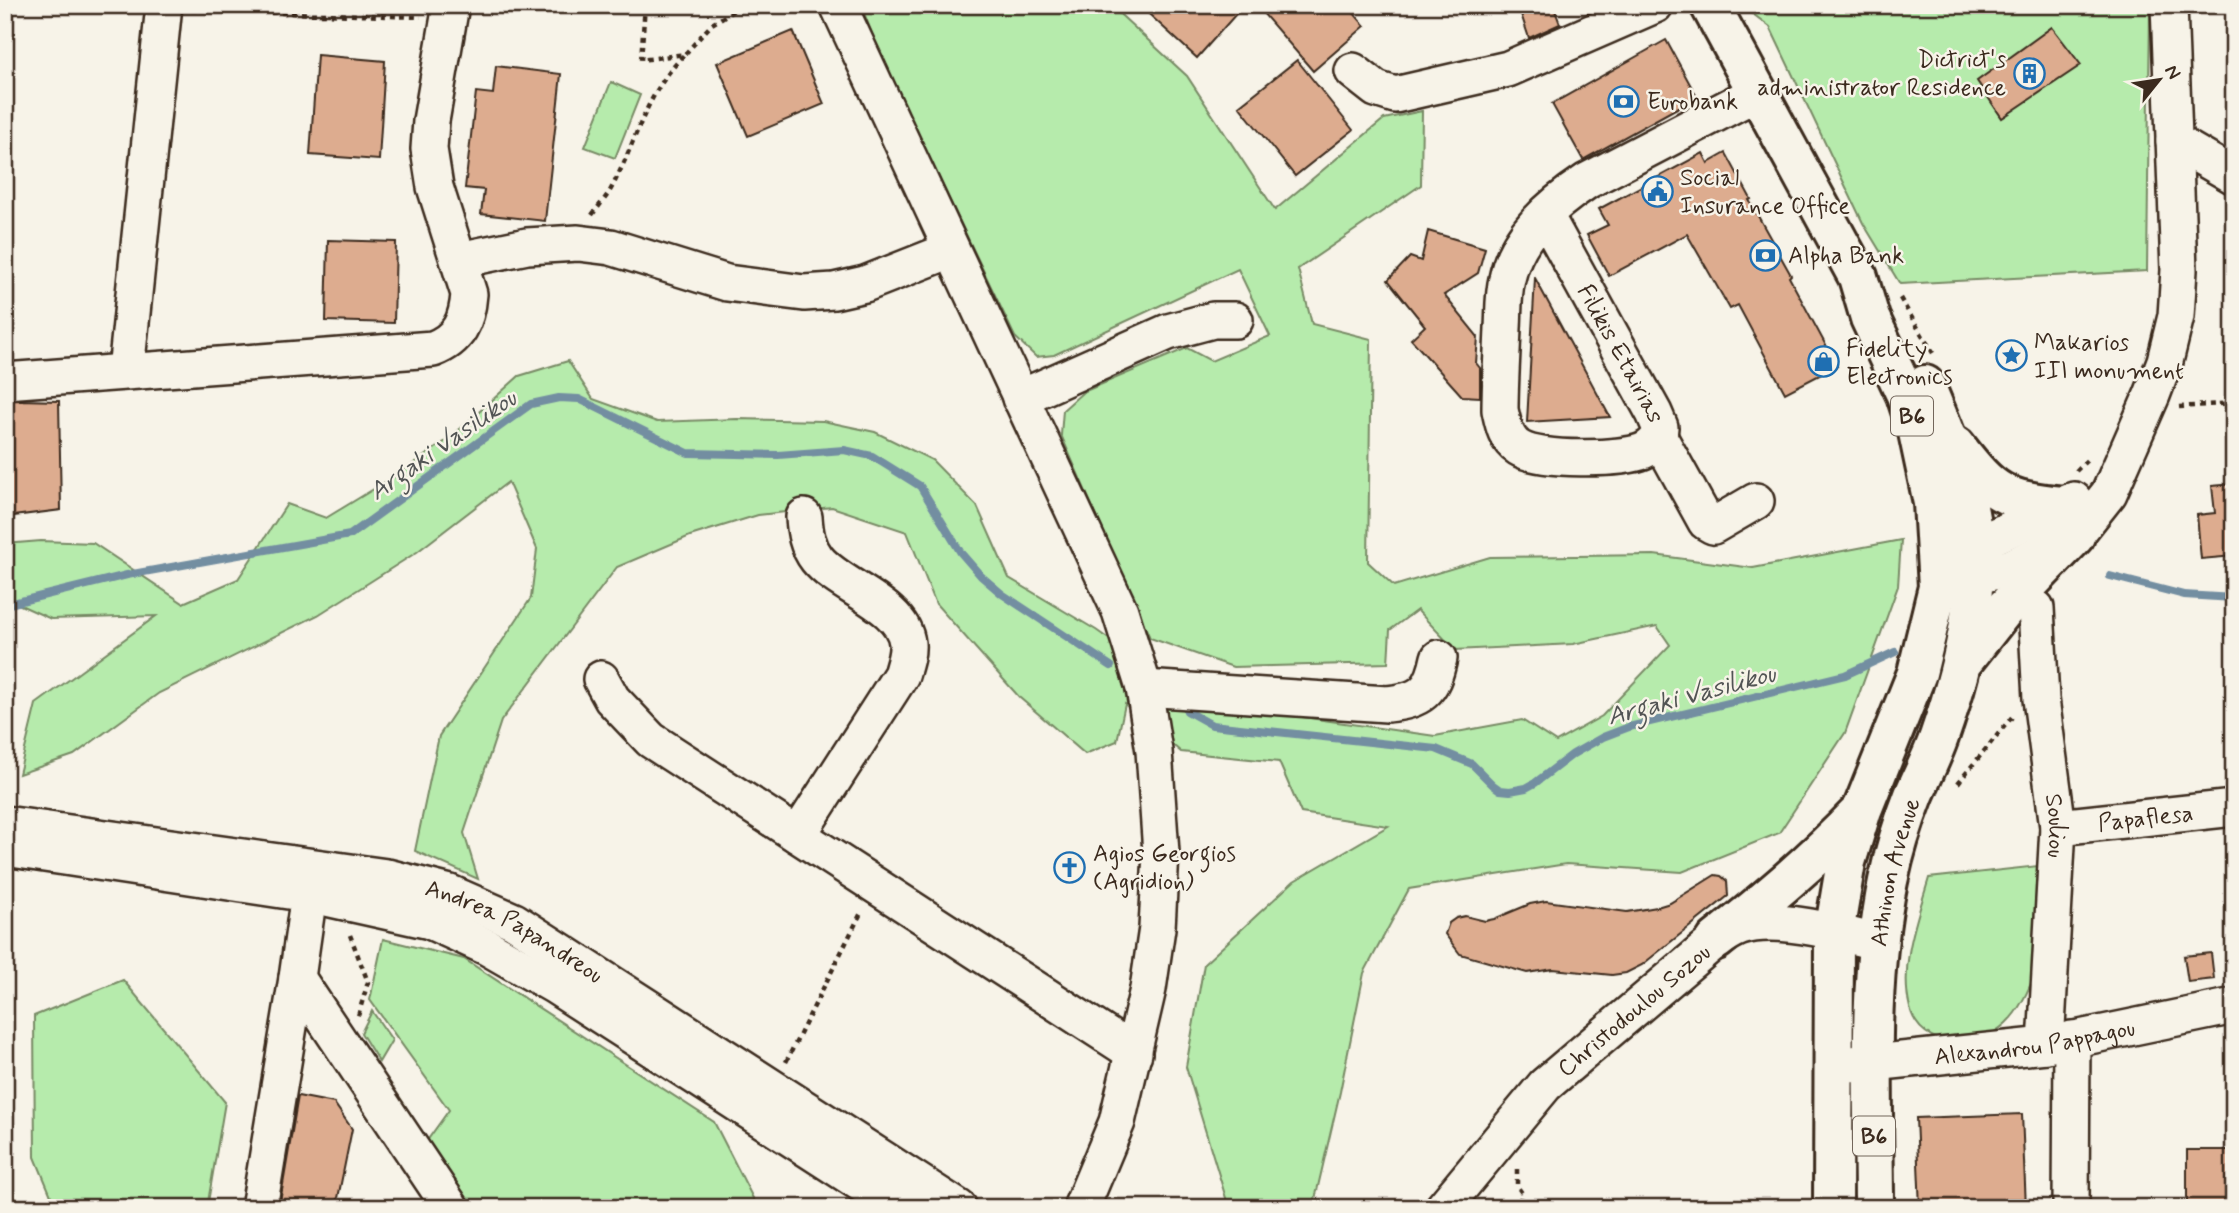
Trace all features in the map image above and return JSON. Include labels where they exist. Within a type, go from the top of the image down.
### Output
[{"type":"main road","name":"B6","points":[[1710,5],[1756,93],[1876,282],[1887,310],[1912,354],[1946,434],[1966,496],[1974,562]]},
{"type":"main road","name":"B6","points":[[1876,282],[1870,318],[1906,395],[1917,432],[1933,503],[1938,575]]},
{"type":"main road","points":[[1946,434],[1973,468],[2004,495],[2028,503],[2071,505],[2006,607],[1961,664]]},
{"type":"main road","name":"Athinon Avenue","points":[[1874,1208],[1873,1063],[1878,943],[1888,880],[1899,838],[1939,738],[1961,664],[1974,562]]},
{"type":"main road","name":"Athinon Avenue","points":[[1833,1208],[1834,933],[1846,862],[1862,810],[1917,673],[1938,575]]},
{"type":"main road","points":[[1716,940],[1796,875],[1862,810]]},
{"type":"street","points":[[838,5],[1120,611],[1144,688],[1154,751],[1161,853],[1157,928],[1147,989],[1117,1122],[1081,1208]]},
{"type":"street","points":[[1353,71],[1376,89],[1395,95],[1508,69],[1655,5]]},
{"type":"street","points":[[1938,575],[1974,562],[2071,505],[2105,466],[2147,409],[2165,361],[2176,316],[2179,270],[2169,5]]},
{"type":"street","points":[[126,371],[164,7]]},
{"type":"street","points":[[5,381],[433,349],[447,344],[456,336],[467,310],[469,294],[435,187],[429,149],[431,121],[450,11]]},
{"type":"street","name":"Filikis Etairias","points":[[1545,215],[1654,413],[1660,427],[1659,437],[1647,450],[1618,457],[1551,457],[1531,454],[1518,448],[1510,440],[1503,427],[1500,399],[1506,281],[1514,254],[1527,234],[1545,215],[1565,196],[1587,181],[1756,93]]},
{"type":"street","points":[[2174,141],[2234,176]]},
{"type":"street","points":[[460,260],[527,246],[578,243],[611,247],[727,283],[804,293],[834,291],[865,284],[950,250]]},
{"type":"street","points":[[1020,397],[1168,332],[1213,320],[1235,320]]},
{"type":"street","points":[[1659,437],[1706,522],[1713,526],[1756,501]]},
{"type":"street","points":[[798,835],[901,675],[907,642],[901,626],[890,612],[834,575],[817,559],[806,536],[804,517]]},
{"type":"street","name":"Souliou","points":[[2036,608],[2041,699],[2058,827],[2059,1042],[2071,1208]]},
{"type":"street","points":[[1144,688],[1387,704],[1416,698],[1427,691],[1436,673],[1439,658]]},
{"type":"street","points":[[601,679],[619,708],[651,740],[1134,1052]]},
{"type":"street","name":"Papaflesa","points":[[2058,827],[2234,808]]},
{"type":"street","name":"Andrea Papandreou","points":[[5,824],[311,880],[430,921],[487,947],[555,986],[899,1208]]},
{"type":"street","name":"Andrea Papandreou","points":[[5,848],[311,880],[387,877],[450,893],[514,922],[960,1208]]},
{"type":"street","points":[[259,1208],[298,978],[311,880]]},
{"type":"street","name":"Christodoulou Sozou","points":[[1443,1208],[1545,1085],[1716,940],[1741,927],[1768,923],[1878,943]]},
{"type":"street","points":[[298,978],[452,1208]]},
{"type":"street","name":"Alexandrou Pappagou","points":[[1835,1065],[2059,1042],[2234,1006]]},
{"type":"path","points":[[92,5],[450,11]]},
{"type":"path","points":[[645,5],[641,60],[685,54]]},
{"type":"path","points":[[585,224],[611,189],[643,113],[666,73],[712,24],[743,5]]},
{"type":"path","points":[[1876,282],[1933,354]]},
{"type":"path","points":[[2147,409],[2234,403]]},
{"type":"path","points":[[2071,505],[2105,466]]},
{"type":"path","points":[[1950,792],[2017,711]]},
{"type":"path","points":[[773,1087],[875,885]]},
{"type":"path","points":[[338,1038],[359,1016],[368,982],[346,925]]},
{"type":"path","points":[[1518,1163],[1515,1177],[1522,1193],[1518,1208]]},
{"type":"green space","points":[[861,5],[1110,5],[1187,76],[1275,210],[1384,119],[1422,111],[1421,185],[1298,269],[1312,324],[1371,339],[1368,562],[1394,586],[1490,557],[1654,555],[1753,568],[1901,540],[1898,586],[1845,733],[1779,833],[1682,872],[1566,864],[1409,889],[1364,973],[1313,1208],[1229,1208],[1186,1067],[1204,964],[1294,881],[1388,826],[1301,813],[1279,762],[1181,752],[1125,704],[1117,741],[1085,754],[1020,698],[936,604],[907,532],[832,507],[758,515],[690,536],[617,567],[501,721],[464,833],[478,879],[415,851],[439,736],[531,598],[537,549],[508,482],[417,552],[318,615],[159,693],[74,755],[19,774],[36,704],[156,616],[51,619],[5,598],[5,544],[41,541],[93,543],[183,603],[238,579],[287,504],[326,518],[400,473],[450,438],[519,376],[568,361],[593,399],[657,422],[737,419],[823,421],[875,432],[932,460],[977,506],[1009,578],[1096,630],[1198,702],[1435,736],[1522,720],[1556,742],[1602,716],[1670,645],[1657,626],[1573,644],[1455,650],[1417,610],[1390,630],[1388,663],[1233,667],[1150,638],[1061,435],[1063,410],[1083,392],[1187,348],[1211,361],[1270,336],[1238,269],[1054,355],[1036,357],[1015,337],[879,52]]},
{"type":"green space","points":[[1741,5],[2150,5],[2147,271],[1900,284],[1863,223],[1770,27]]},
{"type":"green space","points":[[611,82],[640,95],[615,158],[585,147]]},
{"type":"green space","points":[[2038,866],[2039,957],[2032,982],[2016,1011],[2006,1023],[1981,1038],[1952,1042],[1938,1039],[1926,1032],[1916,1022],[1910,1008],[1907,976],[1911,943],[1929,878]]},
{"type":"green space","points":[[383,939],[464,959],[714,1122],[758,1208],[472,1208],[424,1145],[449,1110],[370,1000]]},
{"type":"green space","points":[[123,980],[225,1102],[207,1208],[56,1208],[35,1157],[34,1016]]},
{"type":"green space","points":[[372,1011],[392,1040],[379,1062],[361,1033]]},
{"type":"building","points":[[1139,5],[1244,5],[1197,58]]},
{"type":"building","points":[[1256,5],[1347,5],[1365,26],[1313,71]]},
{"type":"building","points":[[1518,5],[1553,5],[1560,24],[1529,38]]},
{"type":"building","name":"Dictrict's administrator Residence","points":[[2052,27],[2081,65],[2002,118],[1977,81]]},
{"type":"building","points":[[793,31],[824,104],[748,136],[717,63]]},
{"type":"building","name":"Eurobank","points":[[1666,40],[1697,97],[1583,160],[1552,104]]},
{"type":"building","points":[[317,55],[385,61],[379,160],[310,155]]},
{"type":"building","points":[[1297,60],[1353,130],[1295,176],[1239,106]]},
{"type":"building","points":[[496,66],[561,74],[545,221],[481,214],[484,190],[465,188],[476,92],[493,94]]},
{"type":"building","points":[[1703,153],[1708,163],[1726,153],[1837,366],[1785,393],[1738,305],[1730,309],[1687,234],[1609,276],[1587,235],[1608,225],[1599,209]]},
{"type":"building","points":[[1428,231],[1485,248],[1478,273],[1444,295],[1478,337],[1476,363],[1480,368],[1480,397],[1462,396],[1411,339],[1425,326],[1388,280],[1410,257],[1421,261]]},
{"type":"building","points":[[328,240],[396,242],[394,323],[326,321]]},
{"type":"building","points":[[1535,278],[1610,417],[1527,422]]},
{"type":"building","points":[[5,401],[59,401],[61,510],[5,517]]},
{"type":"building","points":[[2234,484],[2234,556],[2201,559],[2197,515],[2215,513],[2212,486]]},
{"type":"building","points":[[1715,875],[1727,881],[1728,896],[1642,965],[1626,973],[1612,975],[1553,969],[1527,973],[1460,954],[1445,934],[1449,923],[1456,918],[1465,916],[1485,921],[1530,904],[1546,901],[1627,912],[1657,907],[1670,903]]},
{"type":"building","points":[[2211,953],[2214,979],[2188,982],[2184,956]]},
{"type":"building","points":[[298,1096],[334,1103],[352,1129],[336,1208],[279,1208]]},
{"type":"building","points":[[2022,1114],[2026,1208],[1920,1208],[1916,1118]]},
{"type":"building","points":[[2187,1150],[2234,1150],[2234,1208],[2187,1208]]},
{"type":"waterway","name":"Argaki Vasilikou","points":[[5,605],[127,575],[350,535],[531,404],[559,398],[579,399],[688,453],[778,455],[844,450],[872,456],[920,486],[961,553],[981,576],[1002,594],[1111,666]]},
{"type":"waterway","name":"Argaki Vasilikou","points":[[2110,576],[2184,595],[2234,598]]},
{"type":"waterway","name":"Argaki Vasilikou","points":[[1187,711],[1212,725],[1436,749],[1472,764],[1500,790],[1510,791],[1526,788],[1573,754],[1603,737],[1629,727],[1845,675],[1895,652]]},
{"type":"place","name":"Dictrict's administrator Residence","points":[[2029,73]]},
{"type":"place","name":"Eurobank","points":[[1624,101]]},
{"type":"place","name":"Social Insurance Office","points":[[1657,191]]},
{"type":"place","name":"Alpha Bank","points":[[1765,255]]},
{"type":"place","name":"Makarios III monument","points":[[2011,356]]},
{"type":"place","name":"Fidelity Electronics","points":[[1823,362]]},
{"type":"place","name":"Agios Georgios (Agridion)","points":[[1070,867]]}]
